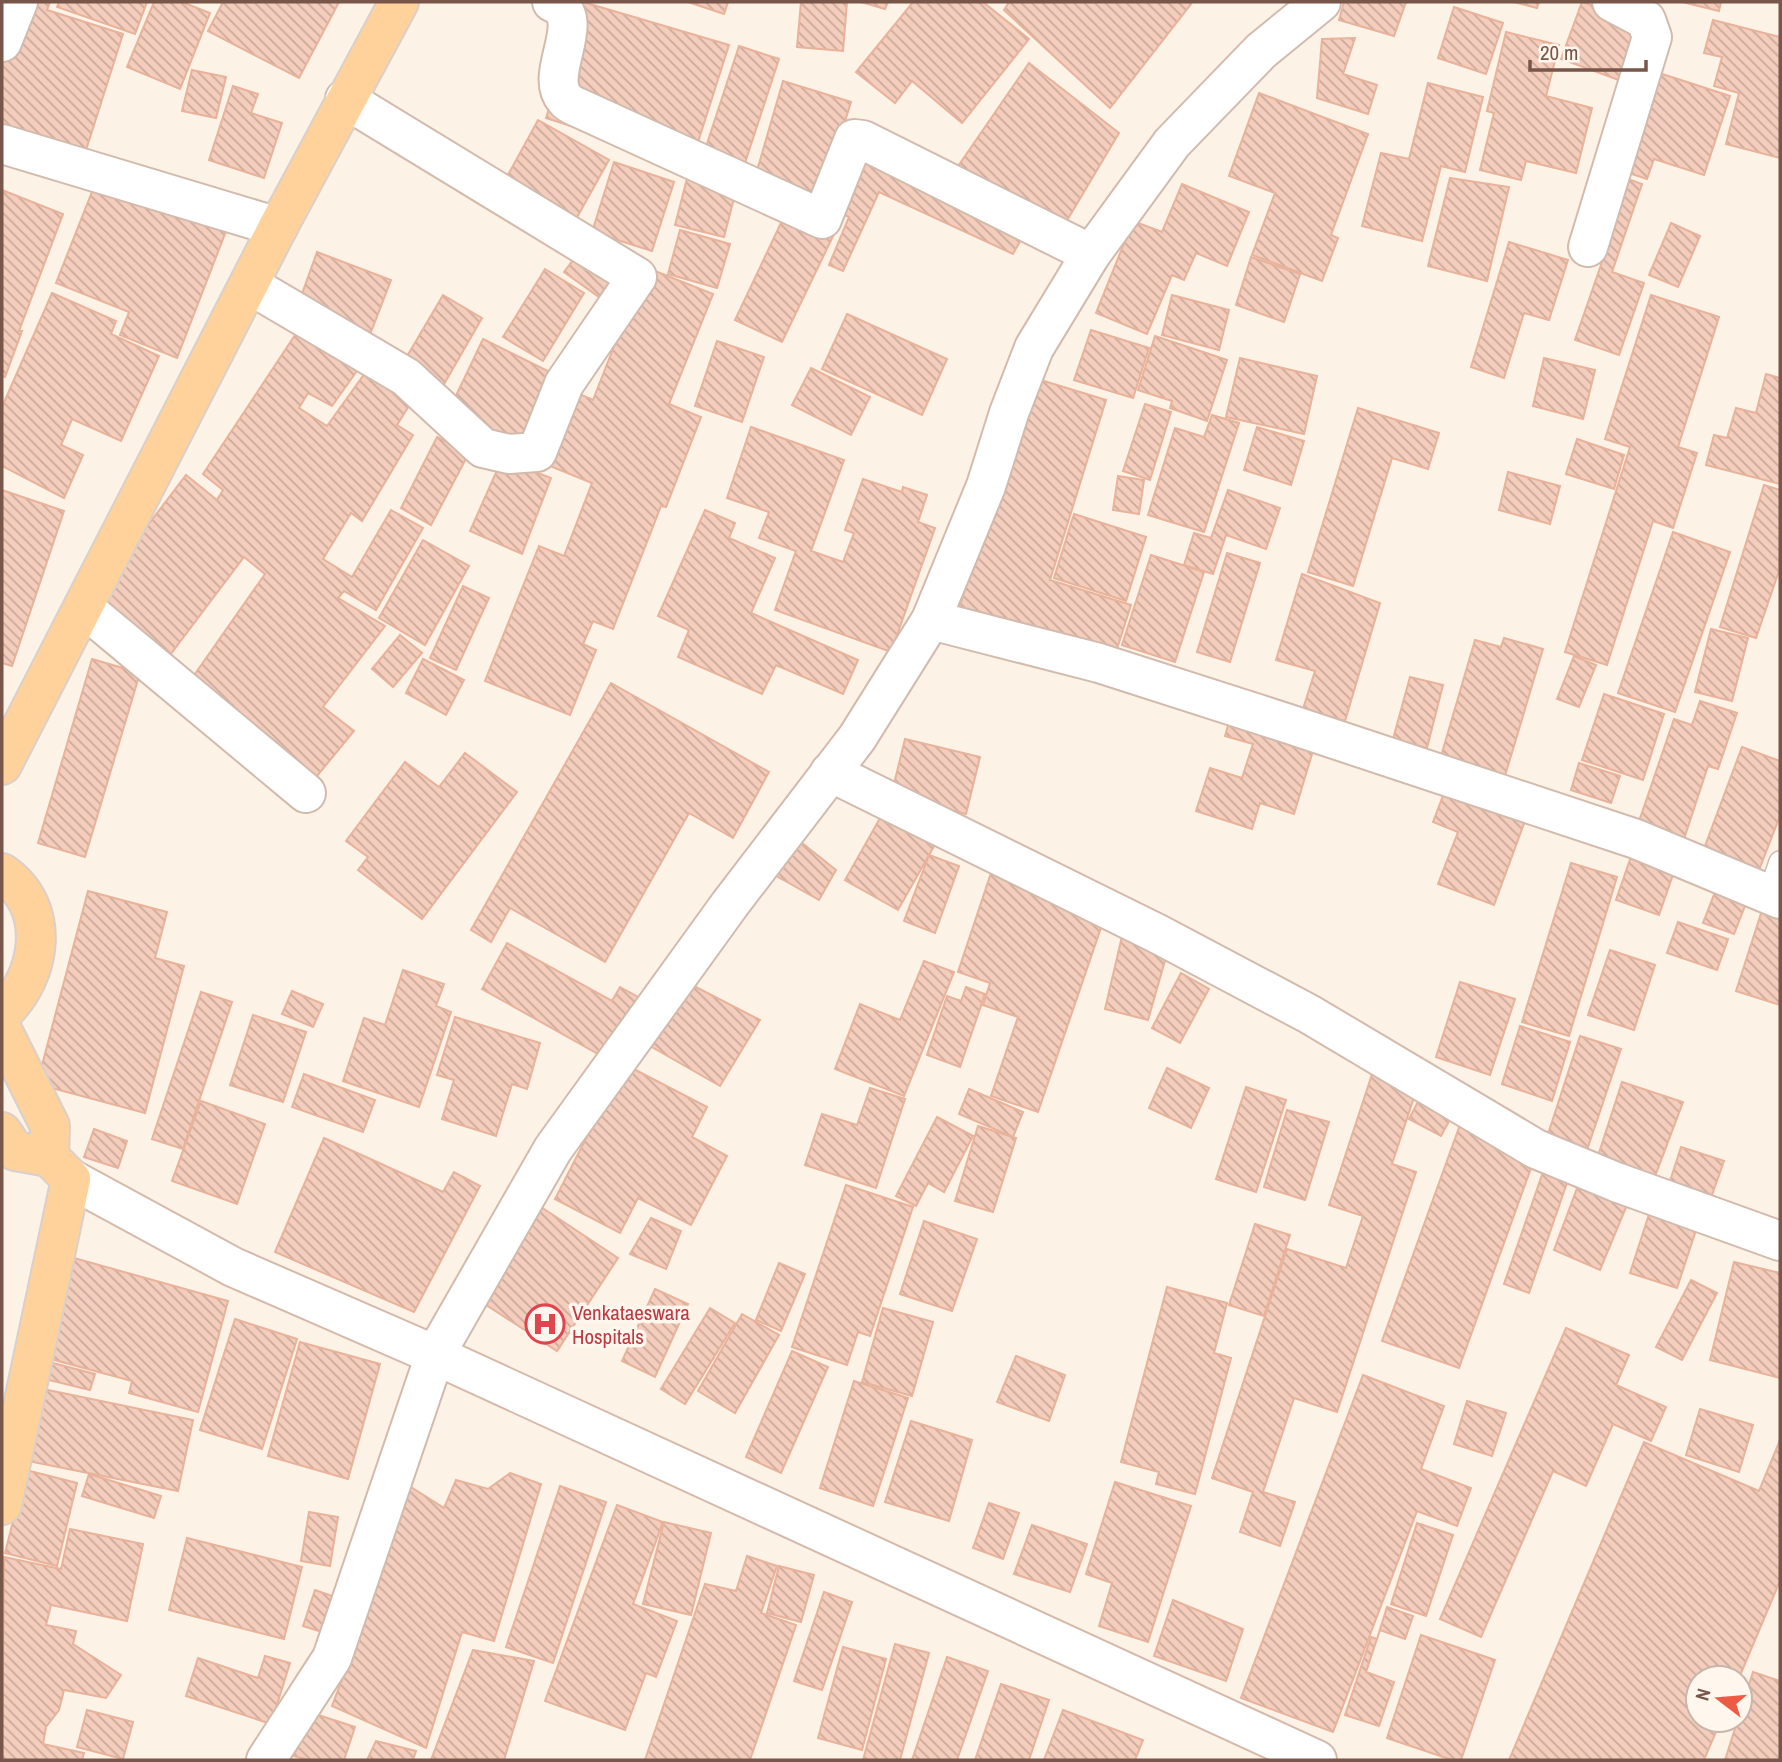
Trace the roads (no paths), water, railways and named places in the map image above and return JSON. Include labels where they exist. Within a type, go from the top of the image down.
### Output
[{"type":"main road","points":[[2,765],[278,227],[399,2]]},
{"type":"main road","points":[[2,873],[10,878],[28,904],[37,935],[33,968],[19,997],[2,1013]]},
{"type":"main road","points":[[2,1030],[50,1126],[60,1168],[2,1505]]},
{"type":"main road","points":[[2,1132],[15,1151],[60,1168]]},
{"type":"street","points":[[2,43],[18,2]]},
{"type":"street","points":[[552,2],[564,11],[568,23],[559,88],[565,99],[579,108],[822,219],[854,139],[863,140],[1091,254]]},
{"type":"street","points":[[265,1760],[332,1658],[435,1355],[553,1149],[730,904],[857,738],[931,620],[986,486],[1009,413],[1034,348],[1091,254],[1172,143],[1261,51],[1321,2]]},
{"type":"street","points":[[1588,247],[1652,37],[1646,20],[1612,2]]},
{"type":"street","points":[[250,285],[406,377],[483,448],[524,455],[537,452],[564,384],[637,277],[345,99]]},
{"type":"street","points":[[2,144],[278,227]]},
{"type":"street","points":[[84,608],[306,793]]},
{"type":"street","points":[[931,620],[1099,663],[1777,885]]},
{"type":"street","points":[[830,772],[1158,934],[1309,1014],[1536,1149],[1616,1182],[1780,1241]]},
{"type":"street","points":[[60,1168],[233,1267],[435,1355],[1317,1760]]},
{"type":"place","name":"Venkataeswara Hospitals","points":[[545,1324]]}]
